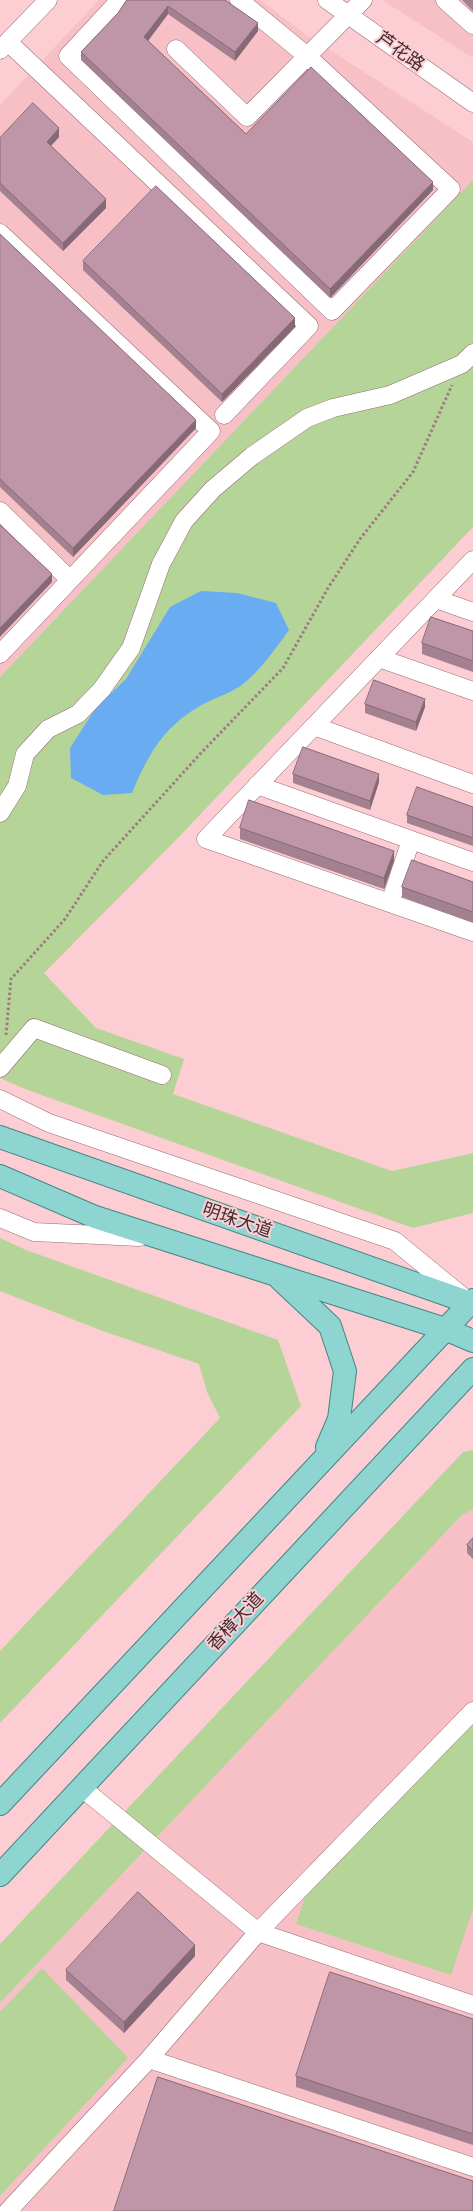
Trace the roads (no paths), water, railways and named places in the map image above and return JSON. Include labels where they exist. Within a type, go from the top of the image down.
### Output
[{"type":"main road","name":"明珠大道","points":[[0,1137],[472,1302]]},
{"type":"main road","points":[[0,1176],[95,1217],[445,1329],[473,1342]]},
{"type":"main road","points":[[275,1275],[330,1326],[345,1371],[338,1419],[323,1458]]},
{"type":"main road","points":[[0,1804],[323,1458],[472,1302]]},
{"type":"main road","name":"香樟大道","points":[[0,1875],[473,1369]]},
{"type":"street","points":[[48,0],[4,46],[310,326],[224,415]]},
{"type":"street","points":[[120,0],[68,56],[332,311],[451,189],[307,56],[239,0]]},
{"type":"street","name":"芦花路","points":[[327,0],[473,103]]},
{"type":"street","points":[[176,49],[247,117],[363,0]]},
{"type":"street","points":[[445,0],[473,25]]},
{"type":"street","points":[[0,233],[211,431],[0,654]]},
{"type":"street","points":[[0,813],[17,786],[25,754],[48,728],[78,714],[102,689],[131,648],[161,564],[184,521],[213,489],[252,456],[307,418],[333,408],[390,395],[467,359]]},
{"type":"street","points":[[0,511],[70,580]]},
{"type":"street","points":[[473,560],[206,839],[473,932]]},
{"type":"street","points":[[436,599],[473,612]]},
{"type":"street","points":[[379,658],[473,691]]},
{"type":"street","points":[[314,726],[473,784]]},
{"type":"street","points":[[257,785],[473,862]]},
{"type":"street","points":[[390,903],[411,840]]},
{"type":"street","points":[[2,1066],[34,1028],[162,1075]]},
{"type":"street","points":[[0,1099],[49,1123],[395,1241],[472,1302]]},
{"type":"street","points":[[0,1218],[34,1232],[160,1238]]},
{"type":"street","points":[[8,2211],[149,2059],[258,1932],[473,1711]]},
{"type":"street","points":[[82,1788],[258,1932],[473,2005]]},
{"type":"street","points":[[149,2059],[473,2167]]},
{"type":"water","points":[[201,591],[237,593],[276,603],[289,630],[266,661],[246,682],[234,690],[198,707],[175,724],[150,755],[132,793],[103,795],[71,778],[70,748],[95,709],[126,679],[170,607]]}]
